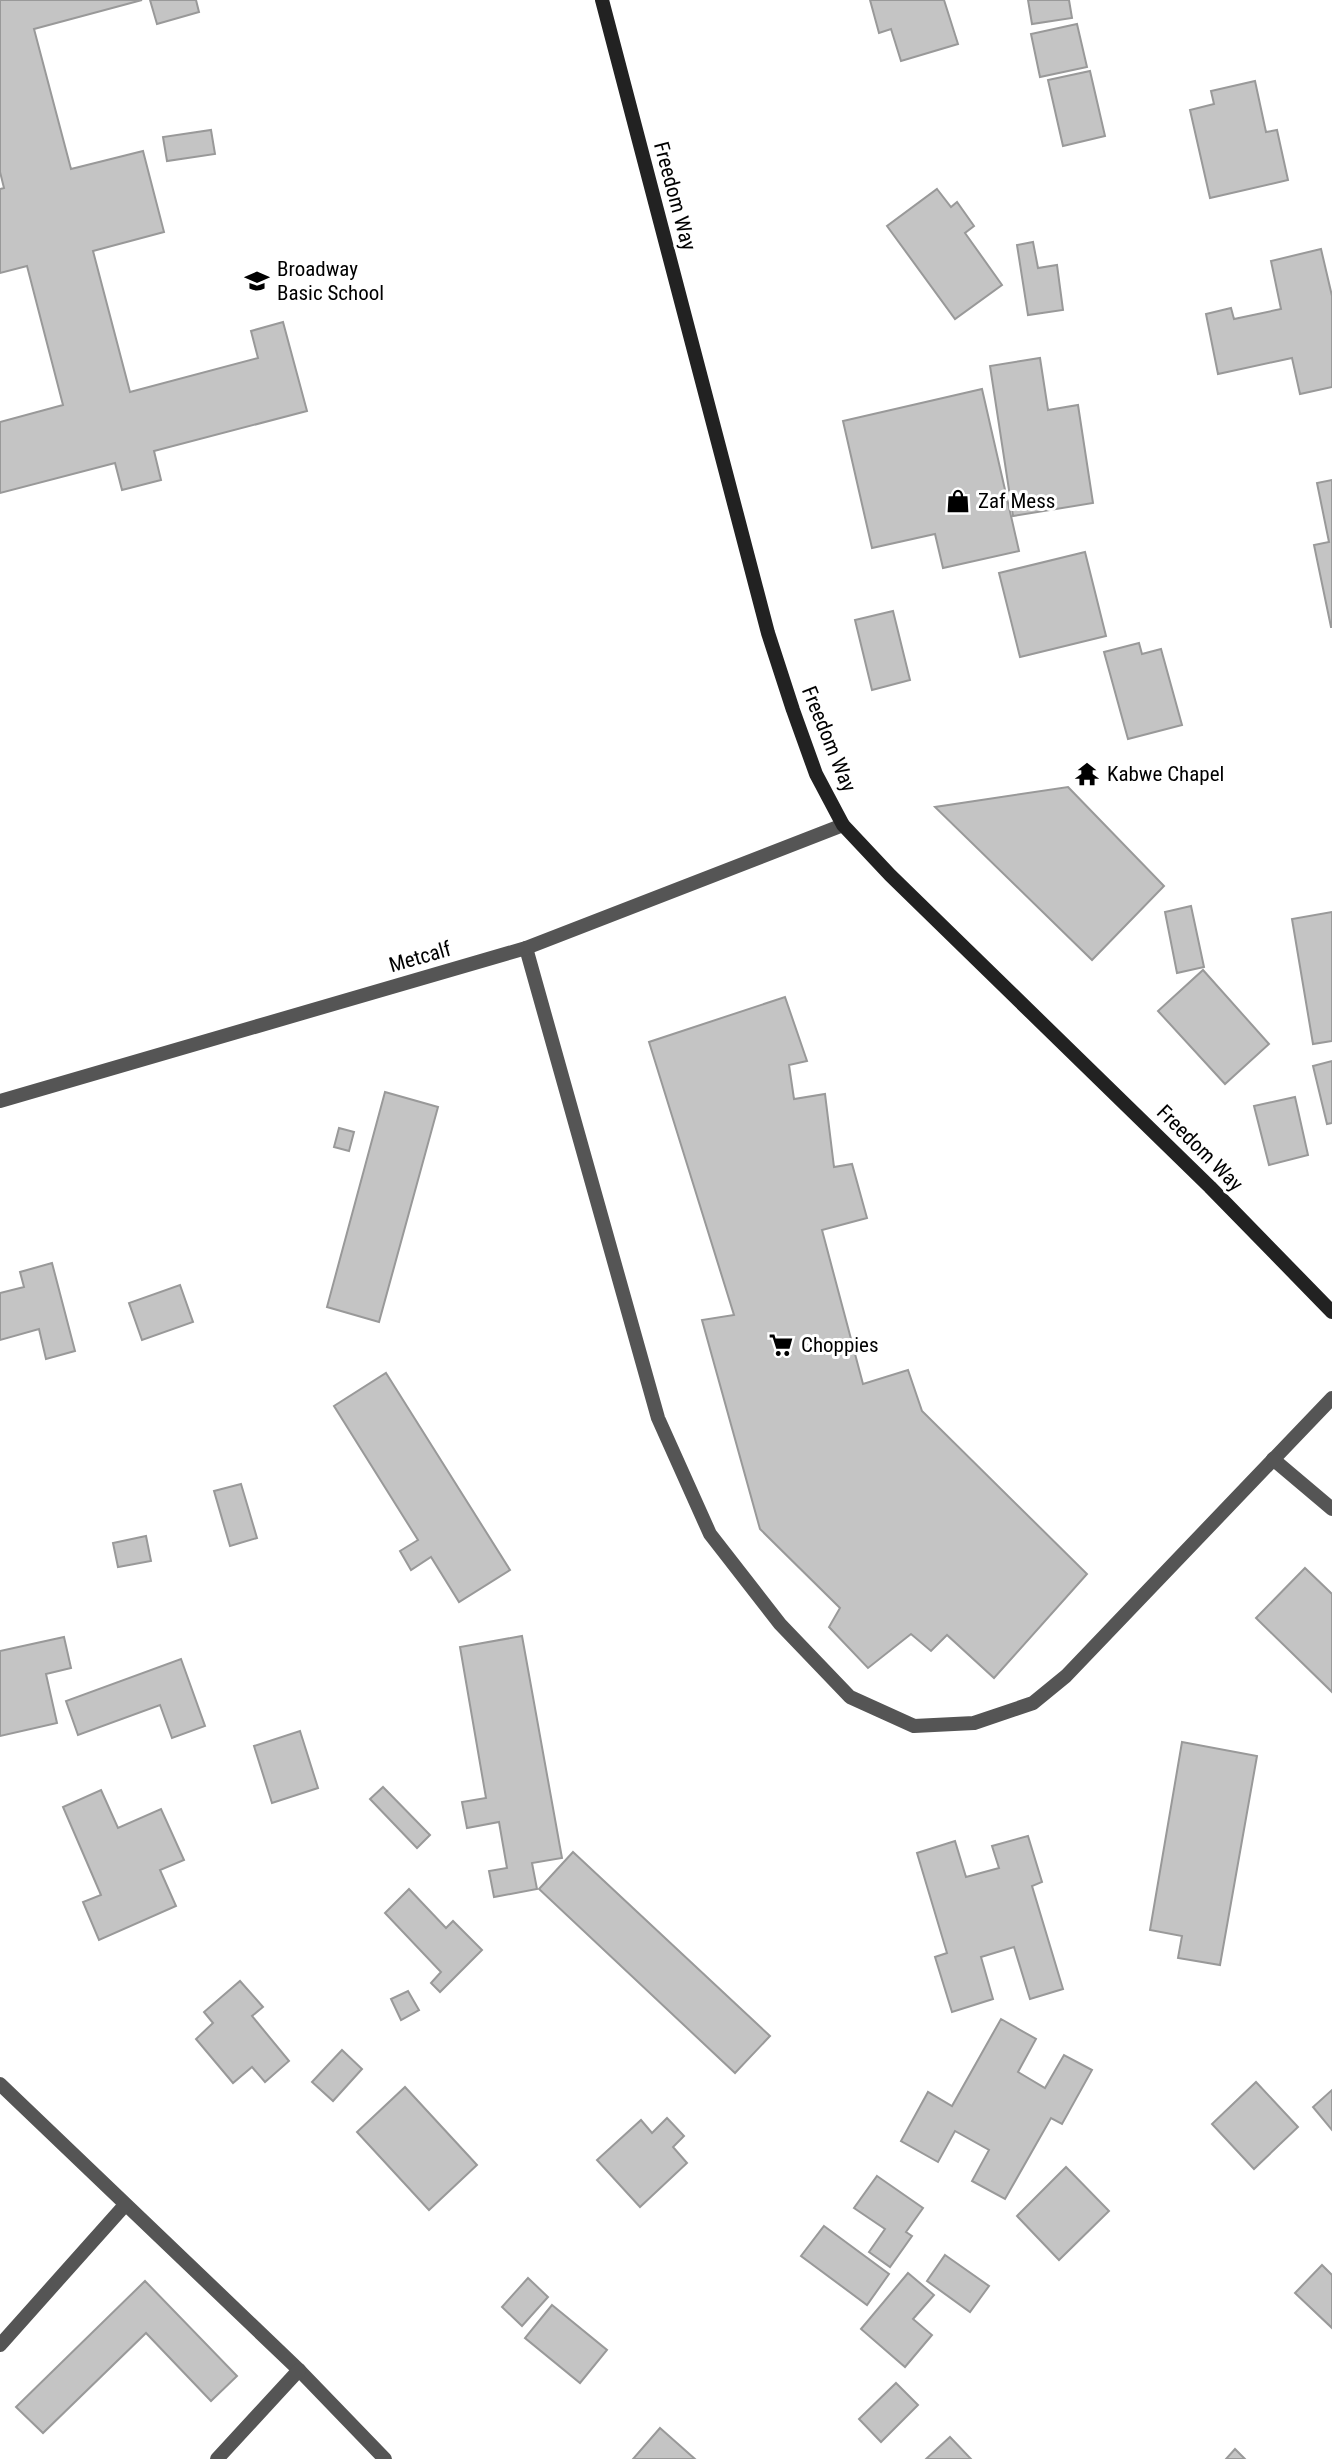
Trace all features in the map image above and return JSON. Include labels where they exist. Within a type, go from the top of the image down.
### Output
[{"type":"main road","name":"Freedom Way","points":[[602,0],[768,633],[816,774],[842,825],[1210,1187],[1332,1312]]},
{"type":"street","name":"Metcalf","points":[[0,1101],[526,948],[842,825]]},
{"type":"street","points":[[526,948],[658,1418],[710,1534],[780,1624],[850,1697],[914,1726],[974,1723],[1033,1703],[1066,1676],[1332,1398]]},
{"type":"street","points":[[1273,1459],[1332,1509]]},
{"type":"street","points":[[0,2084],[299,2370],[385,2459]]},
{"type":"street","points":[[0,2345],[125,2205]]},
{"type":"street","points":[[217,2459],[299,2370]]},
{"type":"building","points":[[0,0],[142,0],[34,29],[71,169],[143,151],[164,232],[93,251],[130,392],[258,358],[251,331],[283,322],[307,411],[154,451],[161,480],[122,490],[115,463],[0,493],[0,422],[63,405],[27,266],[0,273],[0,189],[4,188],[0,172]]},
{"type":"building","points":[[150,0],[196,0],[199,12],[157,24]]},
{"type":"building","points":[[870,0],[944,0],[958,44],[901,61],[891,29],[879,33]]},
{"type":"building","points":[[1028,0],[1069,0],[1072,18],[1032,24]]},
{"type":"building","points":[[1077,24],[1087,67],[1040,77],[1031,34]]},
{"type":"building","points":[[1090,71],[1105,136],[1063,146],[1048,80]]},
{"type":"building","points":[[1255,81],[1266,132],[1277,130],[1288,180],[1210,198],[1190,110],[1214,104],[1211,91]]},
{"type":"building","points":[[211,130],[215,154],[167,161],[163,137]]},
{"type":"building","points":[[937,189],[951,207],[957,202],[974,226],[965,233],[1002,285],[955,319],[887,226]]},
{"type":"building","points":[[1033,242],[1038,268],[1057,265],[1063,310],[1028,315],[1017,245]]},
{"type":"building","points":[[1321,249],[1332,296],[1332,387],[1300,394],[1292,358],[1218,374],[1206,314],[1231,308],[1234,319],[1281,309],[1271,261]]},
{"type":"building","points":[[1040,358],[1048,410],[1078,405],[1093,503],[1013,516],[990,366]]},
{"type":"building","points":[[982,389],[1019,551],[943,568],[935,534],[872,548],[843,421]]},
{"type":"building","points":[[1332,480],[1331,627],[1314,545],[1329,542],[1317,483]]},
{"type":"building","points":[[1085,552],[1106,636],[1020,657],[999,573]]},
{"type":"building","points":[[893,611],[910,680],[872,690],[855,620]]},
{"type":"building","points":[[1139,643],[1142,654],[1161,649],[1182,725],[1128,739],[1104,652]]},
{"type":"building","points":[[1068,787],[1164,886],[1092,960],[935,807]]},
{"type":"building","points":[[1191,906],[1204,967],[1177,973],[1165,912]]},
{"type":"building","points":[[1332,912],[1332,1041],[1313,1044],[1292,919]]},
{"type":"building","points":[[1203,970],[1269,1044],[1225,1084],[1158,1011]]},
{"type":"building","name":"Choppies","points":[[785,997],[807,1061],[789,1065],[794,1099],[825,1094],[834,1167],[852,1164],[867,1218],[822,1230],[863,1384],[908,1370],[922,1411],[1087,1574],[994,1678],[947,1635],[931,1651],[911,1634],[868,1668],[829,1627],[840,1608],[760,1529],[702,1320],[734,1315],[649,1042]]},
{"type":"building","points":[[1332,1061],[1332,1123],[1327,1124],[1313,1066]]},
{"type":"building","points":[[385,1092],[438,1107],[379,1322],[327,1307]]},
{"type":"building","points":[[1295,1097],[1308,1155],[1269,1165],[1254,1106]]},
{"type":"building","points":[[339,1128],[354,1132],[349,1151],[334,1147]]},
{"type":"building","points":[[52,1263],[75,1351],[46,1359],[39,1329],[0,1340],[0,1293],[24,1287],[20,1272]]},
{"type":"building","points":[[180,1285],[193,1322],[142,1340],[129,1303]]},
{"type":"building","points":[[386,1373],[510,1570],[459,1602],[431,1557],[411,1570],[400,1551],[418,1540],[334,1406]]},
{"type":"building","points":[[241,1484],[257,1538],[230,1546],[214,1491]]},
{"type":"building","points":[[146,1536],[151,1561],[118,1567],[113,1543]]},
{"type":"building","points":[[1305,1568],[1332,1594],[1332,1692],[1256,1618]]},
{"type":"building","points":[[522,1636],[562,1858],[532,1863],[537,1889],[494,1897],[489,1871],[507,1868],[499,1822],[467,1828],[462,1802],[486,1798],[460,1647]]},
{"type":"building","points":[[64,1637],[71,1668],[46,1674],[57,1723],[0,1736],[0,1651]]},
{"type":"building","points":[[181,1659],[205,1726],[172,1738],[160,1705],[78,1735],[66,1701]]},
{"type":"building","points":[[300,1731],[318,1788],[272,1803],[254,1746]]},
{"type":"building","points":[[1182,1742],[1257,1756],[1220,1965],[1178,1958],[1182,1936],[1150,1930]]},
{"type":"building","points":[[383,1787],[430,1835],[417,1848],[370,1799]]},
{"type":"building","points":[[101,1790],[118,1828],[161,1809],[184,1860],[160,1870],[176,1906],[99,1940],[83,1902],[101,1895],[63,1807]]},
{"type":"building","points":[[1028,1836],[1042,1882],[1032,1886],[1063,1989],[1030,1999],[1014,1947],[981,1957],[993,1999],[952,2012],[935,1957],[947,1953],[917,1853],[955,1841],[966,1877],[999,1868],[992,1846]]},
{"type":"building","points":[[573,1852],[770,2036],[735,2073],[539,1889]]},
{"type":"building","points":[[409,1889],[446,1928],[453,1921],[482,1950],[440,1992],[431,1983],[441,1972],[385,1913]]},
{"type":"building","points":[[240,1981],[263,2007],[252,2016],[289,2061],[265,2082],[252,2067],[233,2083],[196,2039],[213,2023],[204,2012]]},
{"type":"building","points":[[408,1991],[419,2010],[401,2020],[391,1999]]},
{"type":"building","points":[[1001,2019],[1036,2039],[1018,2072],[1045,2088],[1064,2055],[1092,2070],[1062,2124],[1051,2118],[1005,2199],[972,2181],[989,2150],[955,2131],[938,2162],[901,2141],[928,2092],[952,2106]]},
{"type":"building","points":[[342,2050],[362,2069],[333,2101],[312,2082]]},
{"type":"building","points":[[1256,2082],[1298,2127],[1254,2169],[1212,2124]]},
{"type":"building","points":[[405,2087],[477,2165],[429,2210],[357,2132]]},
{"type":"building","points":[[1332,2090],[1332,2130],[1313,2107]]},
{"type":"building","points":[[667,2118],[684,2136],[673,2147],[687,2163],[640,2207],[597,2160],[641,2120],[652,2133]]},
{"type":"building","points":[[1066,2167],[1109,2211],[1059,2260],[1017,2216]]},
{"type":"building","points":[[877,2176],[923,2208],[906,2232],[912,2236],[890,2267],[869,2252],[885,2229],[854,2208]]},
{"type":"building","points":[[824,2226],[889,2274],[867,2305],[801,2256]]},
{"type":"building","points":[[945,2255],[989,2286],[970,2312],[927,2281]]},
{"type":"building","points":[[1322,2265],[1332,2275],[1332,2328],[1295,2293]]},
{"type":"building","points":[[908,2273],[934,2295],[913,2319],[932,2335],[905,2367],[861,2329]]},
{"type":"building","points":[[528,2278],[548,2297],[522,2326],[502,2307]]},
{"type":"building","points":[[145,2281],[237,2376],[211,2401],[146,2333],[43,2433],[16,2407]]},
{"type":"building","points":[[552,2305],[607,2350],[580,2383],[525,2338]]},
{"type":"building","points":[[896,2383],[918,2405],[881,2442],[859,2419]]},
{"type":"building","points":[[660,2428],[695,2459],[633,2459]]},
{"type":"building","points":[[950,2437],[971,2459],[926,2459]]},
{"type":"building","points":[[1235,2449],[1245,2459],[1226,2459]]},
{"type":"place","name":"Broadway Basic School","points":[[257,281]]},
{"type":"place","name":"Zaf Mess","points":[[958,501]]},
{"type":"place","name":"Kabwe Chapel","points":[[1087,774]]},
{"type":"place","name":"Choppies","points":[[781,1345]]}]
